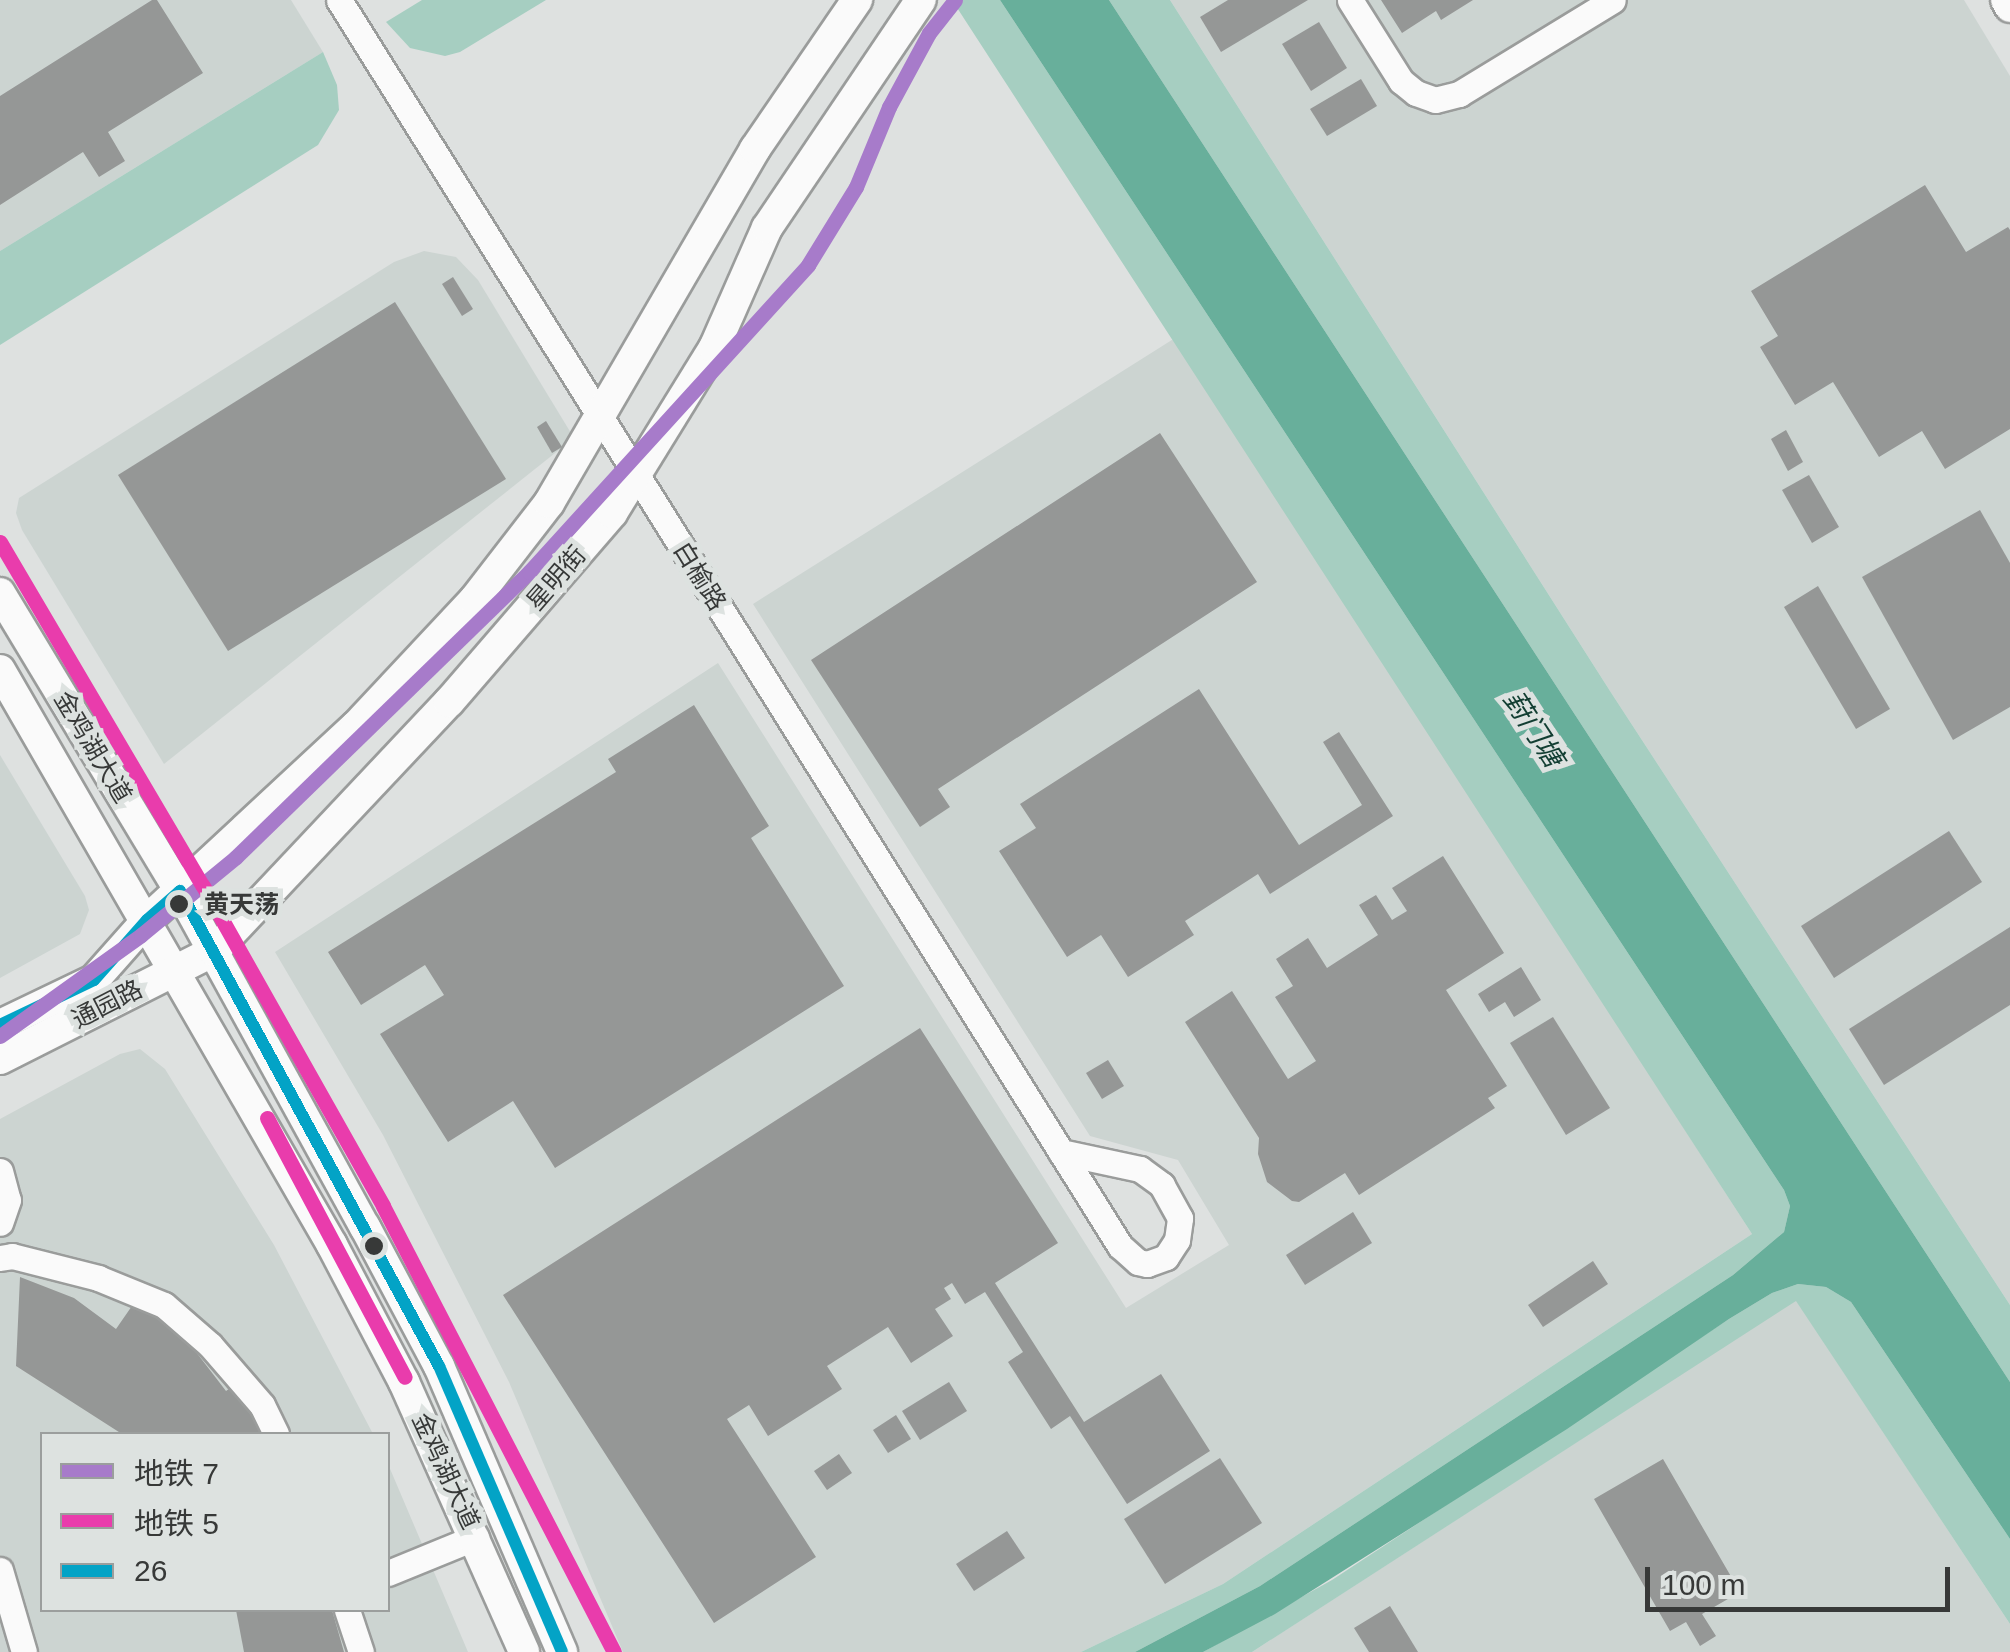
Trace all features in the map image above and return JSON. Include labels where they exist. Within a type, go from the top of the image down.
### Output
[{"type":"main road","name":"星明街","points":[[180,892],[356,726],[474,600],[549,504],[755,149],[858,0]]},
{"type":"main road","name":"星明街","points":[[214,951],[449,702],[612,514],[714,348],[768,228],[921,0]]},
{"type":"main road","points":[[2006,0],[2010,7]]},
{"type":"main road","name":"金鸡湖大道","points":[[0,593],[214,951],[439,1366],[562,1652]]},
{"type":"main road","name":"金鸡湖大道","points":[[0,670],[176,968],[386,1348],[476,1537],[524,1652]]},
{"type":"main road","name":"通园路","points":[[0,1024],[94,980],[147,920],[180,892]]},
{"type":"main road","name":"通园路","points":[[0,1059],[214,951]]},
{"type":"street","name":"白榆路","points":[[339,0],[636,474],[1062,1152],[1128,1257],[1147,1264],[1166,1257],[1177,1240],[1180,1218],[1162,1185],[1140,1169],[1062,1152]]},
{"type":"street","points":[[1350,0],[1402,81],[1416,93],[1435,100],[1459,94],[1613,0]]},
{"type":"street","points":[[0,1171],[8,1200],[0,1222]]},
{"type":"street","points":[[0,1258],[12,1256],[98,1278],[164,1305],[210,1345],[249,1390],[275,1432]]},
{"type":"street","points":[[390,1572],[476,1537]]},
{"type":"street","points":[[0,1570],[24,1652]]},
{"type":"street","points":[[348,1612],[361,1652]]},
{"type":"shaded area","points":[[0,0],[291,0],[323,52],[0,251]]},
{"type":"shaded area","points":[[422,0],[546,0],[460,52],[445,56],[410,48],[386,22]]},
{"type":"shaded area","points":[[952,0],[1000,0],[1784,1190],[1790,1206],[1784,1232],[1733,1275],[1260,1586],[1135,1652],[1081,1652],[1223,1584],[1752,1234]]},
{"type":"shaded area","points":[[1109,0],[1170,0],[1610,691],[2010,1305],[2010,1382]]},
{"type":"shaded area","points":[[1170,0],[1964,0],[2010,76],[2010,1305],[1610,691]]},
{"type":"shaded area","points":[[323,52],[337,85],[339,110],[318,145],[0,345],[0,251]]},
{"type":"shaded area","points":[[424,251],[456,257],[478,280],[574,438],[164,764],[22,530],[16,513],[19,498],[394,262]]},
{"type":"shaded area","points":[[1175,338],[1752,1234],[1223,1584],[1081,1652],[623,1652],[509,1382],[383,1135],[275,952],[718,663],[1126,1308],[1229,1245],[1178,1160],[1090,1136],[753,604]]},
{"type":"shaded area","points":[[0,755],[85,896],[89,910],[80,934],[0,978]]},
{"type":"shaded area","points":[[140,1049],[165,1069],[274,1245],[372,1432],[40,1432],[40,1612],[390,1612],[390,1469],[468,1652],[0,1652],[0,1119],[120,1054]]},
{"type":"shaded area","points":[[1798,1284],[1826,1287],[1851,1302],[2010,1539],[2010,1624],[1796,1301],[1252,1652],[1203,1652],[1332,1580],[1729,1319],[1772,1293]]},
{"type":"shaded area","points":[[1796,1300],[2010,1624],[2010,1652],[1252,1652]]},
{"type":"water","name":"葑门塘","points":[[1000,0],[1109,0],[2010,1382],[2010,1539],[1851,1302],[1826,1287],[1798,1284],[1772,1293],[1729,1319],[1567,1429],[1275,1614],[1203,1652],[1135,1652],[1260,1586],[1733,1275],[1784,1232],[1790,1206],[1784,1190]]},
{"type":"building","points":[[157,0],[203,73],[108,132],[125,161],[99,177],[83,152],[0,205],[0,96]]},
{"type":"building","points":[[1228,0],[1308,0],[1221,52],[1200,17]]},
{"type":"building","points":[[1381,0],[1473,0],[1441,20],[1436,11],[1402,33]]},
{"type":"building","points":[[1319,22],[1347,68],[1311,91],[1282,44]]},
{"type":"building","points":[[1361,79],[1377,106],[1327,136],[1310,109]]},
{"type":"building","points":[[1925,185],[1966,252],[2008,227],[2010,230],[2010,429],[1945,469],[1922,431],[1879,457],[1833,382],[1795,405],[1760,347],[1778,336],[1751,291]]},
{"type":"building","points":[[453,277],[473,309],[462,316],[442,284]]},
{"type":"building","points":[[395,302],[506,479],[228,651],[118,475]]},
{"type":"building","points":[[546,421],[562,447],[552,453],[537,427]]},
{"type":"building","points":[[1786,430],[1803,462],[1788,471],[1771,439]]},
{"type":"building","points":[[1160,433],[1257,582],[938,789],[950,807],[920,827],[811,660]]},
{"type":"building","points":[[1809,475],[1839,527],[1812,543],[1782,490]]},
{"type":"building","points":[[1980,510],[2010,563],[2010,707],[1953,740],[1862,577]]},
{"type":"building","points":[[1818,586],[1890,709],[1856,729],[1784,607]]},
{"type":"building","points":[[1199,689],[1299,845],[1362,805],[1323,742],[1339,732],[1393,816],[1270,894],[1258,874],[1185,921],[1194,935],[1128,977],[1101,935],[1067,957],[999,851],[1036,828],[1020,804]]},
{"type":"building","points":[[694,705],[769,826],[751,838],[844,986],[555,1168],[513,1101],[448,1142],[380,1034],[444,995],[425,965],[361,1005],[328,952],[616,772],[608,759]]},
{"type":"building","points":[[1949,831],[1982,882],[1834,978],[1801,926]]},
{"type":"building","points":[[1443,856],[1504,953],[1446,990],[1507,1086],[1488,1098],[1495,1108],[1359,1195],[1345,1173],[1299,1202],[1292,1201],[1267,1182],[1258,1154],[1259,1138],[1185,1022],[1232,991],[1288,1079],[1316,1061],[1275,997],[1293,986],[1276,959],[1308,938],[1327,968],[1378,935],[1359,905],[1376,895],[1392,920],[1407,911],[1392,888]]},
{"type":"building","points":[[2010,927],[2010,1005],[1884,1085],[1849,1029]]},
{"type":"building","points":[[1521,967],[1541,1000],[1514,1017],[1505,1002],[1489,1012],[1478,994]]},
{"type":"building","points":[[1553,1017],[1610,1108],[1566,1135],[1510,1043]]},
{"type":"building","points":[[920,1028],[1058,1243],[995,1283],[1084,1422],[1161,1374],[1210,1451],[1127,1504],[1070,1416],[1051,1429],[1008,1362],[1023,1352],[985,1292],[965,1304],[952,1283],[944,1288],[951,1299],[935,1309],[953,1336],[911,1363],[888,1327],[827,1366],[842,1389],[768,1436],[749,1405],[727,1419],[816,1557],[714,1623],[503,1295]]},
{"type":"building","points":[[1108,1060],[1124,1086],[1102,1099],[1086,1073]]},
{"type":"building","points":[[1353,1212],[1372,1243],[1305,1285],[1286,1255]]},
{"type":"building","points":[[1593,1261],[1608,1284],[1543,1327],[1528,1305]]},
{"type":"building","points":[[20,1277],[74,1298],[116,1329],[134,1303],[149,1309],[196,1352],[226,1391],[236,1384],[264,1432],[119,1432],[16,1366]]},
{"type":"building","points":[[949,1382],[967,1411],[920,1440],[902,1411]]},
{"type":"building","points":[[896,1415],[911,1439],[888,1453],[873,1430]]},
{"type":"building","points":[[839,1454],[852,1473],[827,1490],[814,1471]]},
{"type":"building","points":[[1220,1458],[1262,1523],[1165,1584],[1124,1519]]},
{"type":"building","points":[[1663,1459],[1740,1592],[1702,1614],[1716,1636],[1700,1646],[1686,1622],[1670,1631],[1594,1499]]},
{"type":"building","points":[[1007,1531],[1025,1558],[974,1591],[956,1564]]},
{"type":"building","points":[[1390,1606],[1418,1652],[1369,1652],[1354,1628]]},
{"type":"building","points":[[236,1612],[333,1612],[344,1652],[244,1652]]},
{"type":"metro line","name":"7","points":[[0,1036],[141,935],[236,857],[529,572],[808,265],[856,187],[889,107],[929,33],[955,0]]},
{"type":"metro line","name":"5","points":[[0,542],[203,886],[383,1206],[614,1652]]},
{"type":"metro line","name":"5","points":[[267,1118],[405,1377]]},
{"type":"transit line","name":"26","points":[[180,891],[439,1366],[562,1652]]},
{"type":"transit line","name":"26","points":[[0,1025],[94,980],[147,920],[180,891]]},
{"type":"place","name":"黄天荡","points":[[179,904]]}]
